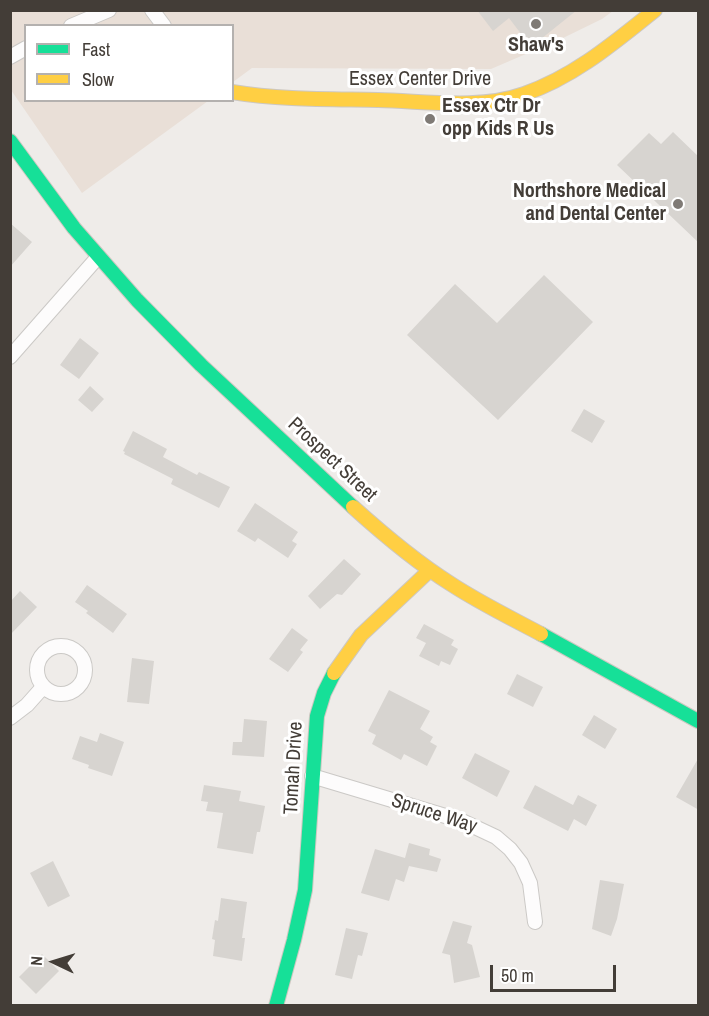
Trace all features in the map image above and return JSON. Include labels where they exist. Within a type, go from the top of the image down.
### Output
[{"type":"street","points":[[76,24],[109,10]]},
{"type":"street","points":[[152,10],[162,24]]},
{"type":"street","name":"Essex Center Drive","points":[[234,92],[270,98],[467,102],[504,99],[540,88],[574,71],[655,10]]},
{"type":"street","points":[[10,57],[24,49]]},
{"type":"street","name":"Prospect Street","points":[[10,141],[72,226],[134,298],[226,389],[377,529],[429,571],[699,721]]},
{"type":"street","points":[[10,357],[98,257]]},
{"type":"street","name":"Tomah Drive","points":[[276,1005],[301,912],[307,874],[315,717],[321,698],[345,654],[364,631],[429,571]]},
{"type":"street","points":[[10,718],[27,705],[43,687]]},
{"type":"street","name":"Spruce Way","points":[[312,776],[462,821],[496,837],[521,863],[530,883],[535,922]]},
{"type":"shaded area","points":[[10,11],[613,11],[602,19],[563,38],[491,69],[252,68],[234,81],[234,24],[24,24],[24,102],[207,102],[82,193],[11,90]]},
{"type":"building","name":"Shaw's","points":[[477,10],[577,10],[531,47],[509,18],[493,31]]},
{"type":"building","name":"Northshore Medical and Dental Center","points":[[673,132],[699,157],[699,243],[617,165],[649,133],[661,144]]},
{"type":"building","points":[[10,223],[32,242],[10,267]]},
{"type":"building","points":[[544,275],[593,322],[498,420],[407,335],[455,284],[497,323]]},
{"type":"building","points":[[80,338],[99,353],[79,379],[60,365]]},
{"type":"building","points":[[90,386],[104,399],[92,412],[78,400]]},
{"type":"building","points":[[584,409],[605,421],[592,443],[571,431]]},
{"type":"building","points":[[133,431],[167,449],[163,457],[197,475],[199,472],[230,487],[219,508],[171,484],[173,479],[124,454],[123,451]]},
{"type":"building","points":[[255,503],[298,532],[292,541],[297,544],[288,558],[258,538],[255,542],[237,531]]},
{"type":"building","points":[[344,559],[361,574],[342,595],[337,594],[320,609],[308,596]]},
{"type":"building","points":[[87,585],[127,614],[113,633],[75,602]]},
{"type":"building","points":[[20,591],[37,607],[10,635],[10,602]]},
{"type":"building","points":[[424,624],[454,640],[451,645],[458,649],[450,665],[441,661],[439,666],[419,656],[426,643],[416,638]]},
{"type":"building","points":[[292,628],[308,640],[300,650],[303,652],[288,672],[269,659]]},
{"type":"building","points":[[132,658],[154,661],[149,704],[127,702]]},
{"type":"building","points":[[517,674],[543,687],[533,707],[507,694]]},
{"type":"building","points":[[389,690],[430,711],[420,729],[433,737],[430,742],[437,746],[427,766],[404,754],[401,760],[372,744],[376,735],[368,731]]},
{"type":"building","points":[[594,715],[617,729],[605,749],[582,735]]},
{"type":"building","points":[[244,719],[267,721],[264,757],[232,755],[233,742],[242,742]]},
{"type":"building","points":[[100,733],[124,742],[112,776],[88,768],[89,765],[72,759],[80,736],[97,742]]},
{"type":"building","points":[[475,753],[510,771],[497,797],[462,778]]},
{"type":"building","points":[[699,757],[699,810],[676,797]]},
{"type":"building","points":[[204,785],[241,791],[239,801],[265,806],[253,854],[217,848],[223,813],[206,811],[208,802],[201,801]]},
{"type":"building","points":[[535,785],[573,805],[578,795],[597,805],[586,826],[574,819],[568,831],[523,808]]},
{"type":"building","points":[[409,843],[430,849],[429,855],[441,859],[437,872],[409,866],[404,882],[396,879],[389,901],[361,893],[375,849],[405,858]]},
{"type":"building","points":[[53,861],[70,896],[48,907],[30,873]]},
{"type":"building","points":[[600,880],[624,884],[611,936],[592,929]]},
{"type":"building","points":[[221,898],[247,902],[242,938],[245,938],[242,961],[213,956],[215,940],[212,939],[215,920],[218,921]]},
{"type":"building","points":[[453,921],[472,926],[467,943],[472,945],[480,977],[454,983],[450,955],[442,953]]},
{"type":"building","points":[[346,928],[368,933],[362,956],[358,955],[352,979],[335,975]]},
{"type":"building","points":[[42,954],[59,971],[36,994],[19,977]]},
{"type":"traffic: fast","points":[[10,141],[74,228],[137,300],[201,365],[353,507]]},
{"type":"traffic: fast","points":[[541,634],[698,721]]},
{"type":"traffic: fast","points":[[276,1006],[305,890],[317,716],[324,693],[334,673]]},
{"type":"traffic: slow","points":[[234,92],[287,98],[452,103],[506,99],[542,87],[577,68],[655,10]]},
{"type":"traffic: slow","points":[[353,507],[400,548],[438,576],[473,598],[541,634]]},
{"type":"traffic: slow","points":[[334,673],[361,635],[429,571]]},
{"type":"place","name":"Shaw's","points":[[536,24]]},
{"type":"place","name":"Essex Ctr Dr opp Kids R Us","points":[[430,119]]},
{"type":"place","name":"Northshore Medical and Dental Center","points":[[678,204]]}]
